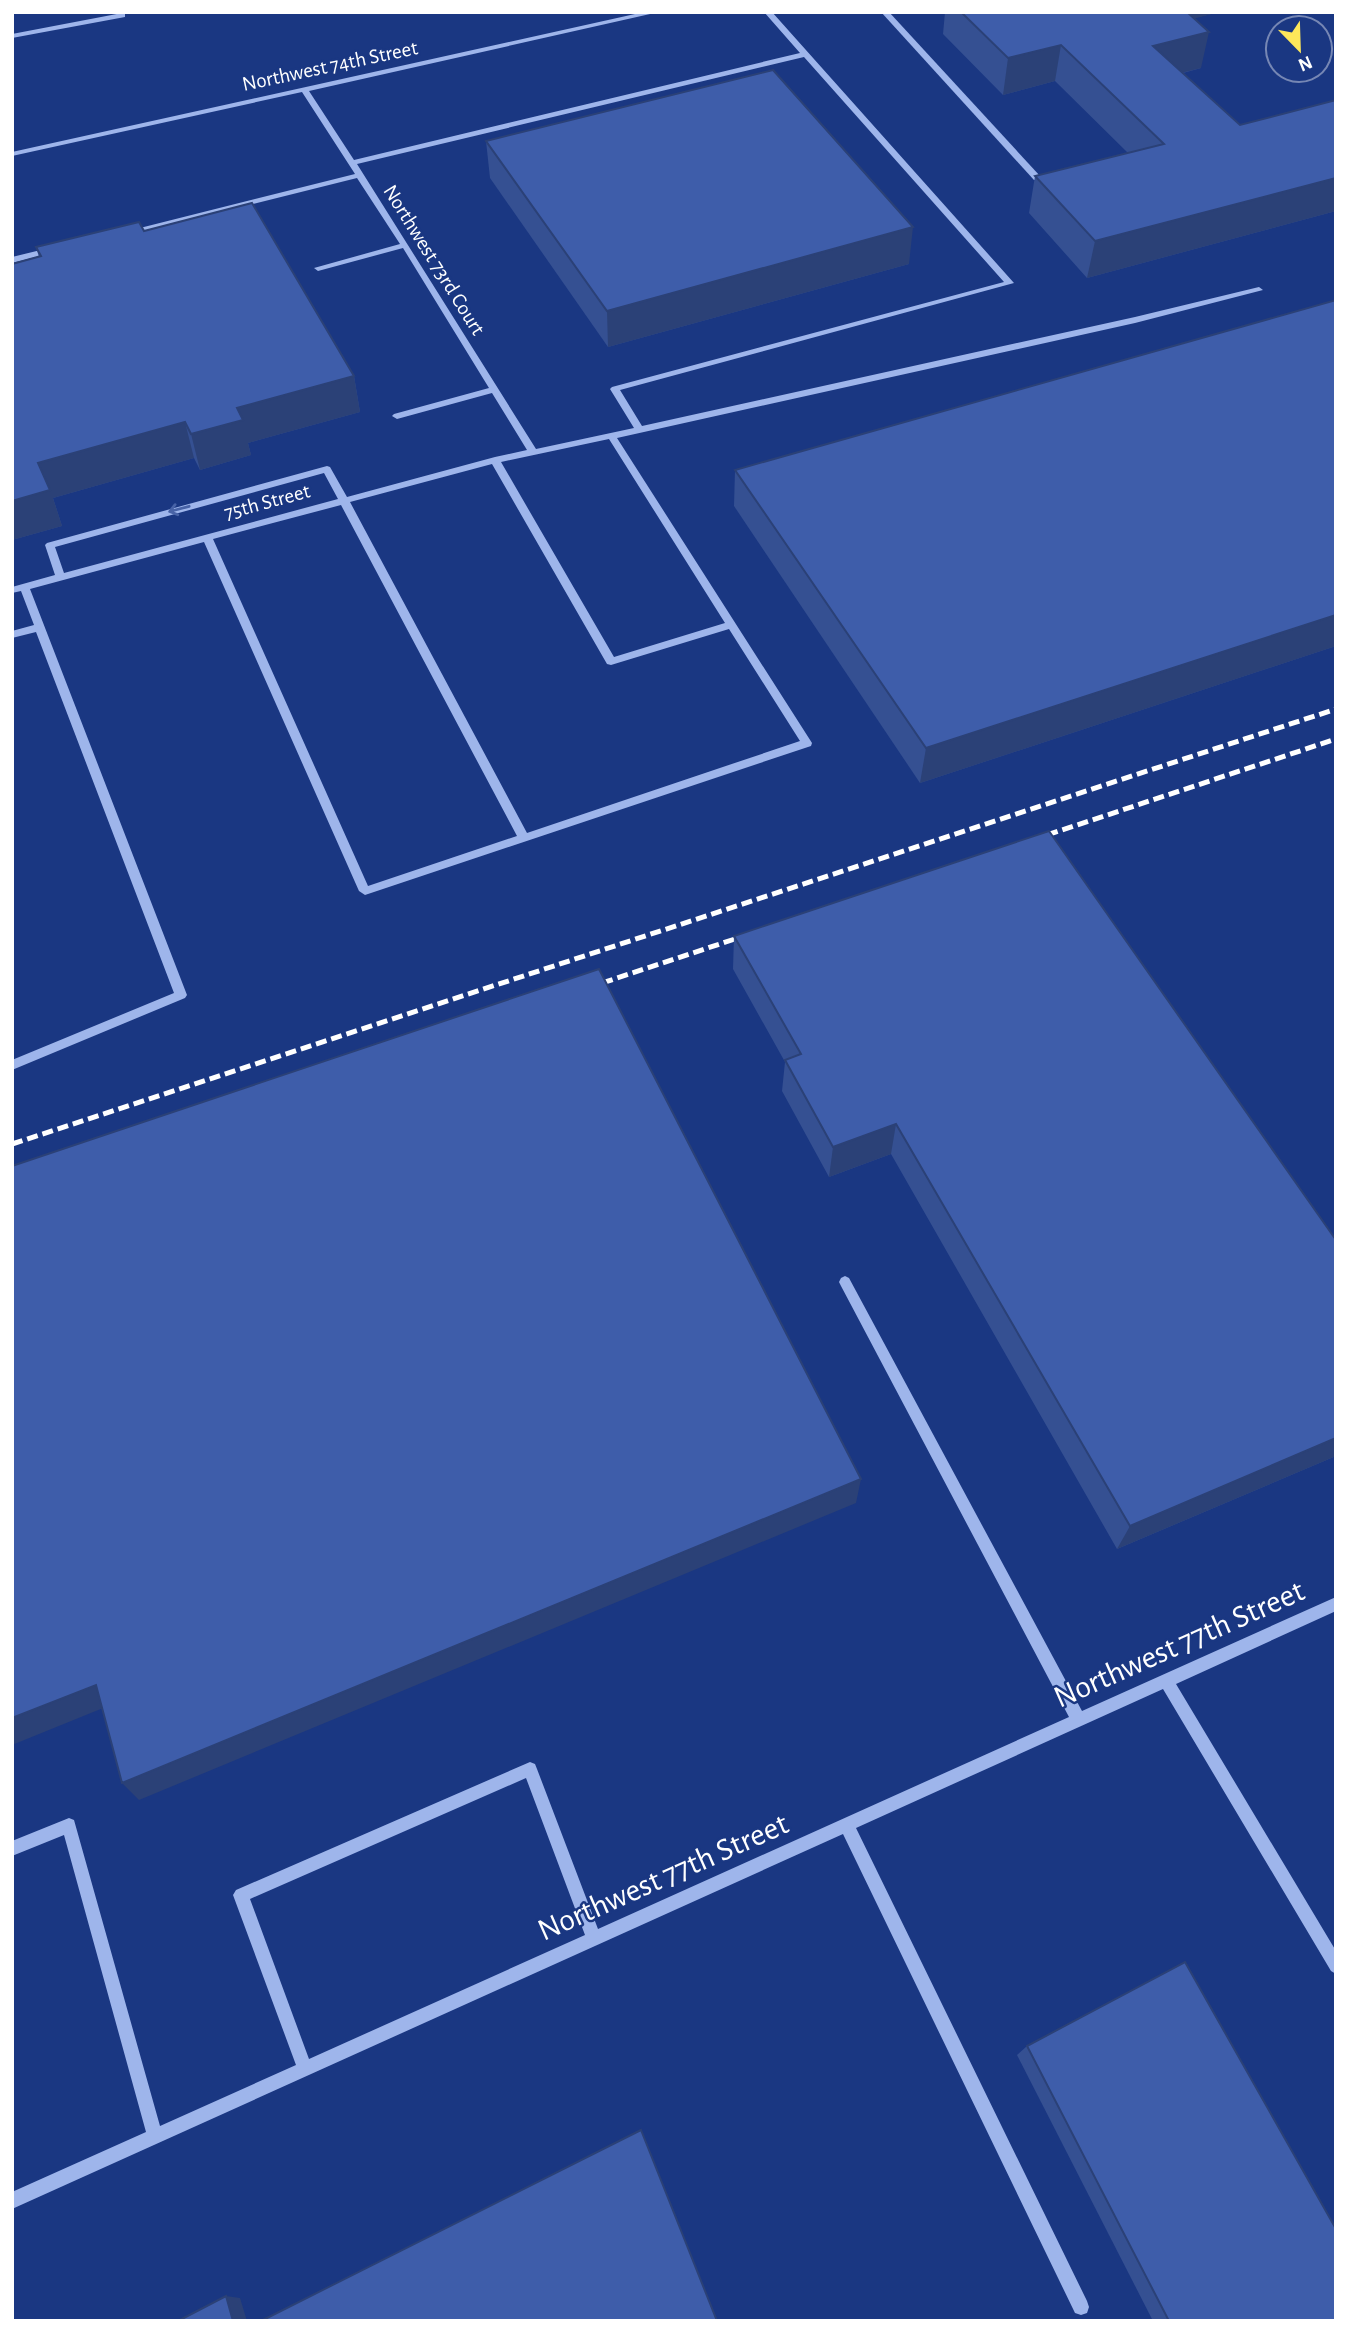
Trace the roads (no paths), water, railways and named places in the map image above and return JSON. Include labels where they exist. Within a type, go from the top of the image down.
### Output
[{"type":"street","name":"Northwest 74th Street","points":[[12,154],[655,12]]},
{"type":"street","points":[[640,430],[615,389],[1010,283],[768,12]]},
{"type":"street","points":[[885,12],[1037,178]]},
{"type":"street","points":[[12,36],[122,15]]},
{"type":"street","points":[[352,163],[806,54]]},
{"type":"street","name":"Northwest 73rd Court","points":[[304,89],[532,450]]},
{"type":"street","points":[[119,234],[359,175]]},
{"type":"street","points":[[318,268],[405,245]]},
{"type":"street","points":[[12,260],[66,247]]},
{"type":"street","points":[[208,538],[365,891],[807,743],[611,436],[1259,290]]},
{"type":"street","points":[[397,416],[495,389]]},
{"type":"street","name":"75th Street","points":[[12,590],[532,450],[611,436]]},
{"type":"street","points":[[495,460],[611,661],[731,625]]},
{"type":"street","points":[[61,577],[50,545],[327,469],[524,838]]},
{"type":"street","points":[[12,1065],[181,995],[24,587]]},
{"type":"street","points":[[12,635],[40,627]]},
{"type":"street","points":[[845,1282],[1079,1720]]},
{"type":"street","name":"Northwest 77th Street","points":[[12,2201],[1336,1604]]},
{"type":"street","points":[[1166,1681],[1336,1966]]},
{"type":"street","points":[[304,2069],[241,1895],[530,1769],[594,1938]]},
{"type":"street","points":[[12,1849],[69,1825],[155,2136]]},
{"type":"street","points":[[847,1825],[1081,2307]]},
{"type":"railway","points":[[12,1144],[1336,709]]},
{"type":"railway","points":[[1032,840],[1336,739]]},
{"type":"railway","points":[[587,988],[753,933]]}]
